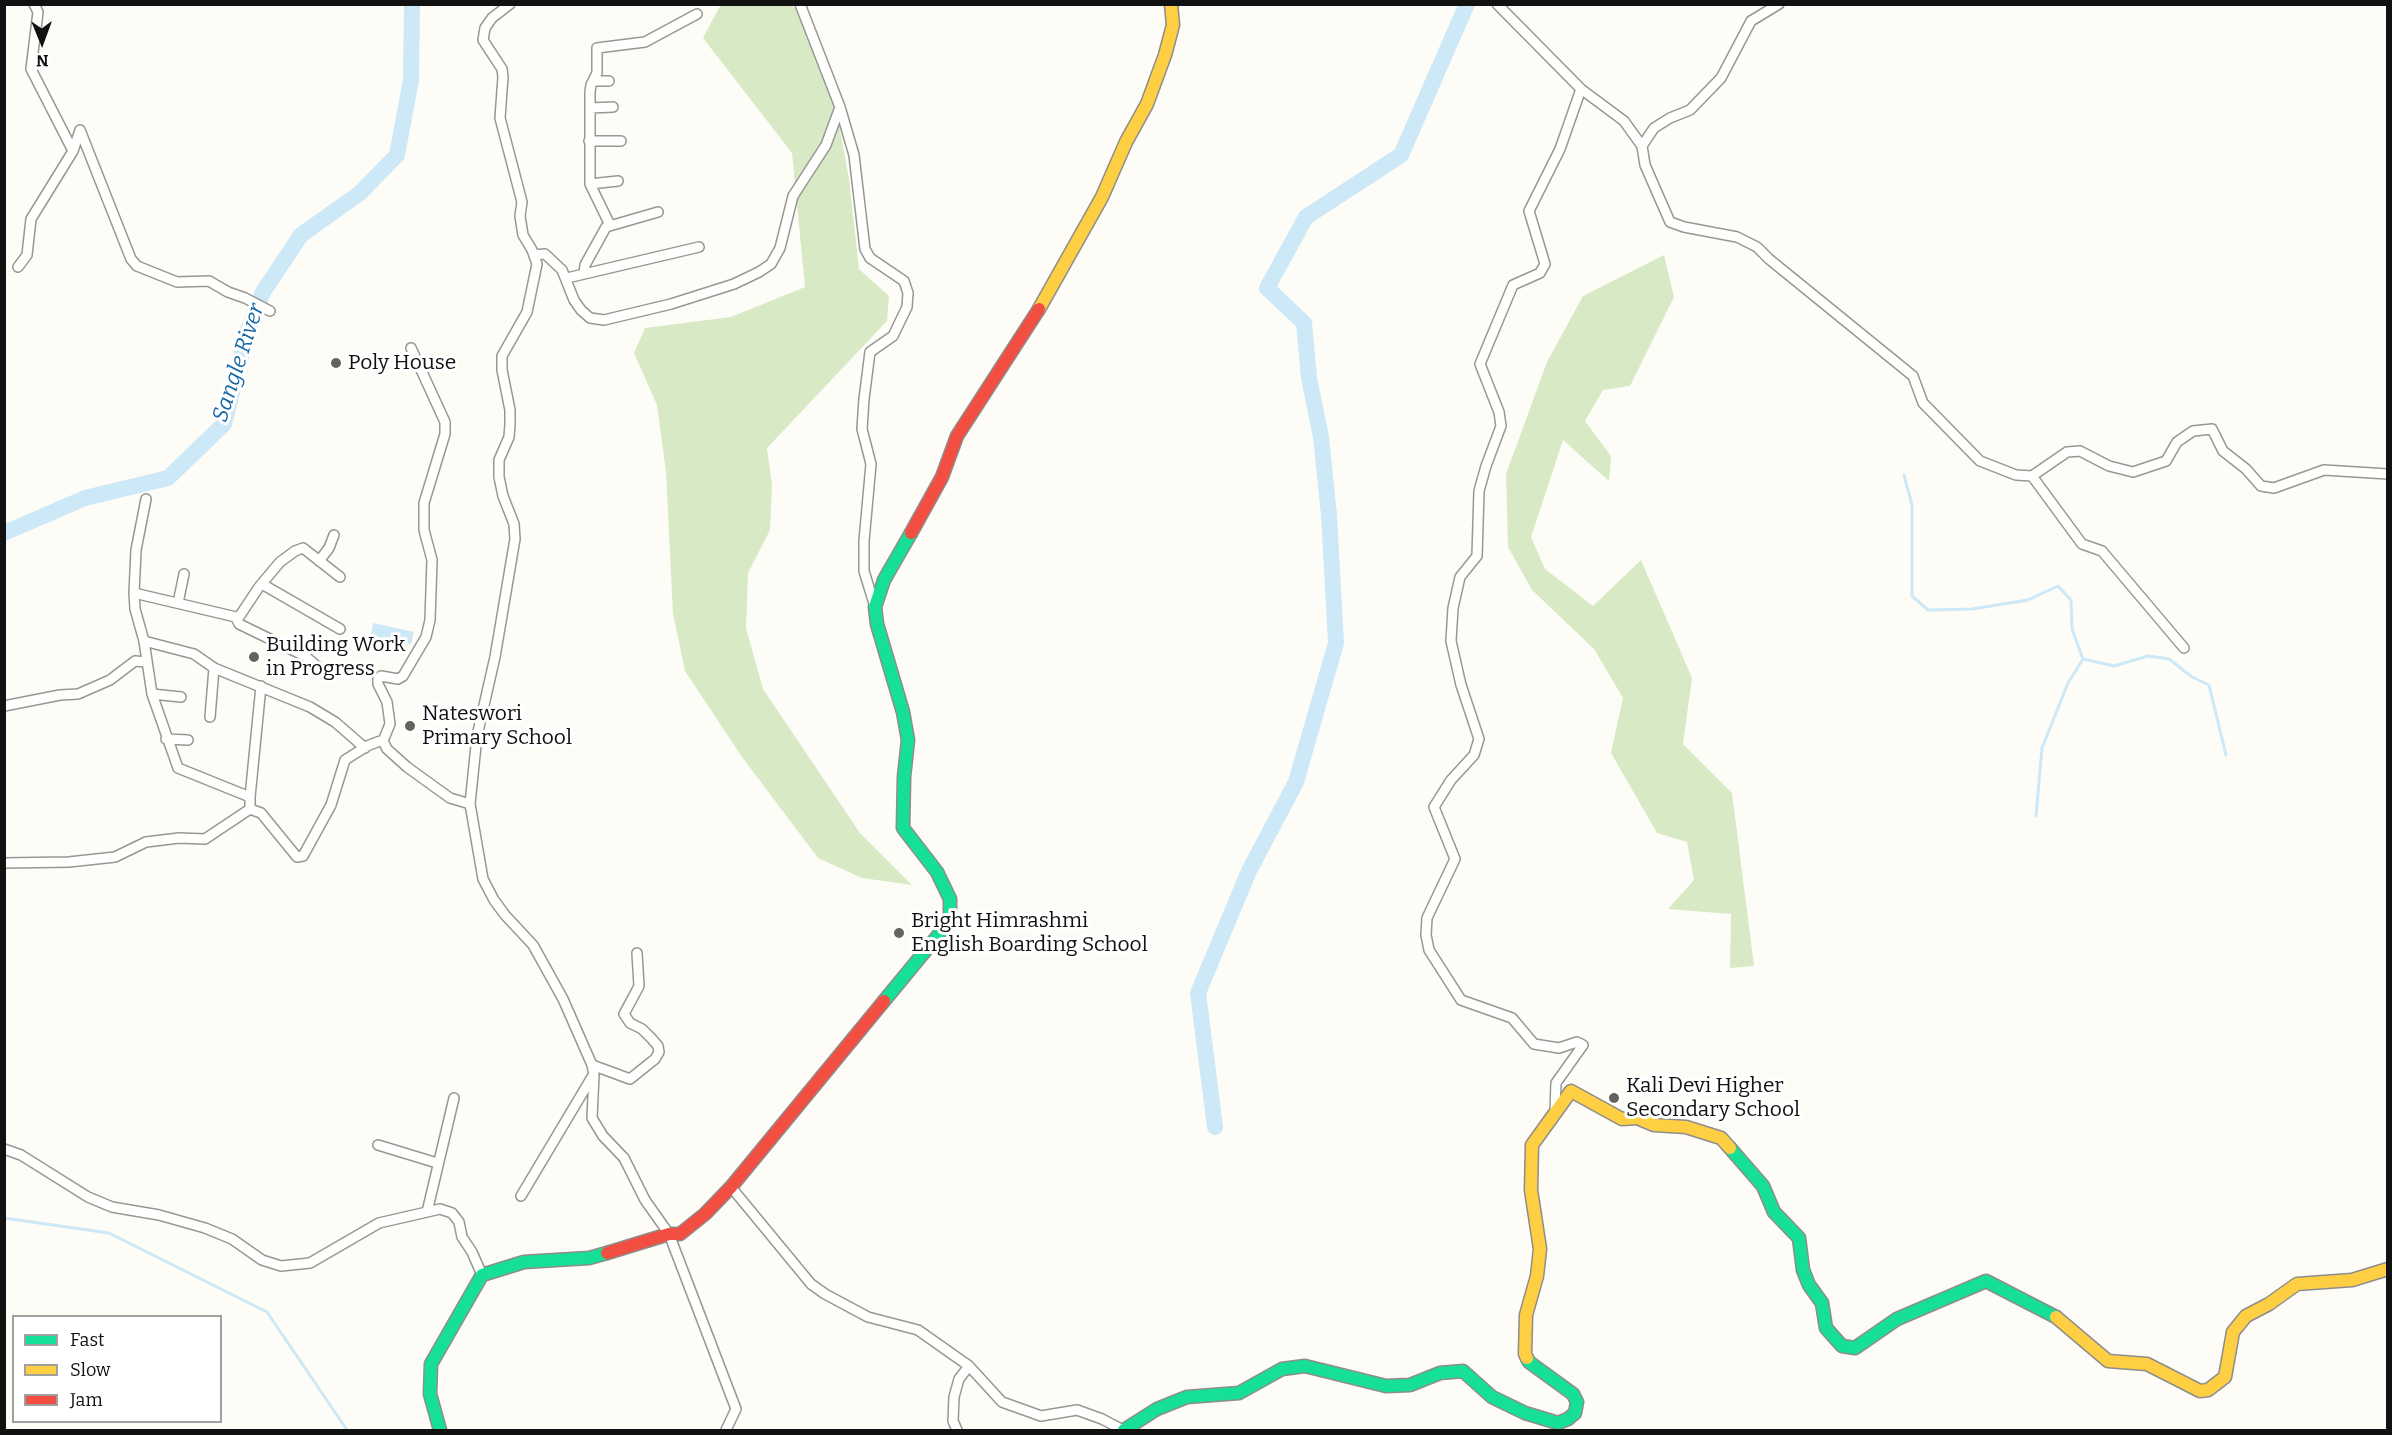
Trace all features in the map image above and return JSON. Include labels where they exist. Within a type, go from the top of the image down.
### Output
[{"type":"street","points":[[34,4],[38,12],[31,69],[73,151]]},
{"type":"street","points":[[510,4],[492,18],[485,28],[483,40],[501,69],[503,77],[500,118],[522,202],[520,216],[523,235],[537,264],[530,303],[502,356],[510,424],[509,437],[500,460],[499,477],[503,496],[514,524],[515,539],[495,657],[477,736],[470,804],[483,879],[505,915],[532,945],[563,999],[593,1070],[592,1118],[603,1136],[624,1158],[645,1200],[669,1234],[736,1409],[726,1431]]},
{"type":"street","points":[[440,1431],[430,1394],[431,1364],[482,1275],[524,1262],[589,1258],[669,1234],[680,1234],[705,1214],[731,1187],[950,921],[950,899],[938,872],[903,828],[904,777],[908,740],[903,712],[877,624],[876,608],[864,571],[864,541],[871,464],[862,429],[870,352],[893,336],[907,307],[908,293],[904,281],[870,258],[866,249],[854,155],[840,107],[800,4]]},
{"type":"street","points":[[876,608],[884,580],[942,477],[957,436],[1051,290],[1102,197],[1126,142],[1147,104],[1158,74],[1173,25],[1171,4]]},
{"type":"street","points":[[1497,4],[1581,89],[1624,121],[1642,146],[1645,165],[1670,222],[1684,227],[1737,237],[1757,247],[1913,376],[1923,403],[1980,460],[2016,475],[2032,476],[2067,452],[2080,451],[2109,466],[2133,472],[2166,461],[2177,442],[2193,431],[2212,429],[2223,451],[2246,469],[2261,486],[2274,488],[2324,470],[2388,474]]},
{"type":"street","points":[[1642,146],[1654,128],[1690,110],[1721,78],[1751,21],[1779,4]]},
{"type":"street","points":[[610,225],[590,184],[591,85],[597,73],[597,48],[645,42],[697,15]]},
{"type":"street","points":[[593,81],[609,81]]},
{"type":"street","points":[[1555,1111],[1556,1083],[1583,1045],[1577,1042],[1559,1048],[1534,1044],[1512,1018],[1461,1000],[1429,950],[1426,935],[1427,918],[1455,859],[1434,807],[1450,780],[1474,755],[1479,739],[1461,686],[1451,641],[1453,608],[1460,577],[1477,556],[1479,491],[1485,466],[1501,426],[1499,412],[1479,363],[1513,285],[1540,273],[1545,264],[1528,211],[1560,149],[1581,89]]},
{"type":"street","points":[[590,108],[613,107]]},
{"type":"street","points":[[534,255],[545,254],[562,270],[574,300],[590,318],[604,320],[671,304],[735,284],[771,264],[780,248],[793,196],[826,145],[840,107]]},
{"type":"street","points":[[18,267],[27,255],[31,219],[73,151],[80,130],[131,259],[137,266],[177,282],[208,281],[267,309]]},
{"type":"street","points":[[589,141],[621,141]]},
{"type":"street","points":[[590,184],[618,181]]},
{"type":"street","points":[[584,274],[585,265],[606,227],[658,212]]},
{"type":"street","points":[[567,278],[699,247]]},
{"type":"street","points":[[250,809],[261,813],[297,857],[303,856],[331,805],[345,760],[383,741],[390,724],[387,702],[378,684],[378,679],[381,676],[398,680],[403,676],[426,638],[430,620],[432,560],[424,531],[424,502],[445,434],[445,422],[411,348]]},
{"type":"street","points":[[2032,476],[2082,544],[2102,551],[2184,648]]},
{"type":"street","points":[[146,499],[136,550],[135,609],[144,641],[152,694],[166,739],[178,768],[250,797]]},
{"type":"street","points":[[319,561],[329,548],[334,535]]},
{"type":"street","points":[[237,620],[280,562],[295,551],[303,548],[340,578]]},
{"type":"street","points":[[178,603],[184,574]]},
{"type":"street","points":[[262,584],[340,629]]},
{"type":"street","points":[[134,593],[236,617],[239,624],[305,656],[327,675]]},
{"type":"street","points":[[144,641],[195,654],[214,668],[310,707],[335,722],[365,748]]},
{"type":"street","points":[[4,706],[60,695],[78,694],[111,680],[135,662],[146,662]]},
{"type":"street","points":[[210,717],[214,668]]},
{"type":"street","points":[[250,809],[261,686]]},
{"type":"street","points":[[152,694],[181,697]]},
{"type":"street","points":[[166,739],[188,740]]},
{"type":"street","points":[[383,741],[387,749],[450,798],[470,804]]},
{"type":"street","points":[[4,863],[69,862],[115,857],[146,842],[179,838],[205,839],[250,809]]},
{"type":"street","points":[[593,1070],[630,1079],[635,1078],[655,1059],[658,1053],[658,1046],[652,1039],[642,1029],[630,1023],[624,1014],[639,986],[637,953]]},
{"type":"street","points":[[521,1196],[593,1070]]},
{"type":"street","points":[[731,1187],[811,1284],[825,1294],[868,1317],[918,1330],[969,1366],[1002,1402],[1041,1416],[1077,1410],[1102,1419],[1123,1431],[1157,1409],[1187,1397],[1239,1393],[1282,1369],[1305,1366],[1386,1386],[1410,1385],[1440,1373],[1463,1371],[1492,1397],[1525,1413],[1558,1424],[1568,1419],[1575,1413],[1577,1402],[1573,1394],[1529,1362],[1525,1354],[1526,1315],[1537,1276],[1540,1249],[1531,1190],[1532,1145],[1571,1091],[1622,1119],[1637,1118],[1654,1125],[1686,1127],[1721,1138],[1763,1186],[1774,1212],[1799,1239],[1803,1270],[1809,1285],[1822,1303],[1826,1328],[1842,1346],[1855,1348],[1897,1319],[1986,1281],[2059,1318],[2108,1361],[2147,1364],[2200,1391],[2208,1390],[2225,1377],[2233,1332],[2246,1316],[2269,1304],[2296,1284],[2352,1280],[2388,1269]]},
{"type":"street","points":[[427,1212],[454,1098]]},
{"type":"street","points":[[378,1145],[437,1163]]},
{"type":"street","points":[[4,1149],[21,1155],[88,1197],[112,1207],[159,1215],[205,1228],[232,1239],[262,1260],[281,1266],[310,1263],[379,1223],[440,1209],[452,1213],[459,1222],[462,1237],[472,1252],[482,1275]]},
{"type":"street","points":[[957,1431],[953,1421],[954,1397],[959,1379],[969,1366]]},
{"type":"green space","points":[[725,4],[791,5],[800,12],[832,87],[849,179],[859,269],[889,296],[887,321],[767,448],[772,485],[770,530],[748,573],[746,628],[763,689],[860,833],[912,885],[862,878],[818,858],[742,757],[685,671],[673,614],[666,472],[657,405],[634,353],[645,328],[731,317],[805,287],[792,153],[703,38],[720,6]]},
{"type":"green space","points":[[1664,255],[1674,297],[1630,386],[1603,390],[1585,421],[1611,456],[1609,481],[1563,440],[1531,537],[1545,569],[1593,606],[1641,560],[1692,678],[1683,744],[1732,793],[1754,966],[1730,968],[1731,914],[1668,909],[1694,880],[1687,842],[1657,833],[1611,753],[1623,698],[1594,649],[1532,590],[1508,547],[1506,474],[1547,362],[1583,296]]},
{"type":"water","points":[[373,623],[414,632],[411,644],[371,636]]},
{"type":"waterway","name":"Sangle River","points":[[4,533],[85,498],[168,478],[224,424],[247,333],[263,292],[301,235],[360,193],[397,155],[411,80],[412,4]]},
{"type":"waterway","points":[[1215,1127],[1198,993],[1249,871],[1296,782],[1336,643],[1329,515],[1321,437],[1309,378],[1304,323],[1267,288],[1306,217],[1401,155],[1467,4]]},
{"type":"waterway","points":[[1904,475],[1912,505],[1912,596],[1928,610],[1972,609],[2028,600],[2058,586],[2071,600],[2072,629],[2083,659],[2114,666],[2148,656],[2169,659],[2192,677],[2209,685],[2226,755]]},
{"type":"waterway","points":[[2036,816],[2042,748],[2068,683],[2083,659]]},
{"type":"waterway","points":[[4,1218],[109,1233],[267,1312],[347,1430]]},
{"type":"traffic: fast","points":[[884,1001],[950,921],[950,899],[937,872],[903,828],[904,777],[908,740],[903,712],[877,624],[875,607],[884,580],[911,533]]},
{"type":"traffic: fast","points":[[1730,1148],[1763,1186],[1774,1212],[1799,1238],[1803,1270],[1809,1285],[1822,1303],[1826,1328],[1842,1346],[1855,1348],[1897,1319],[1986,1281],[2056,1317]]},
{"type":"traffic: fast","points":[[440,1430],[430,1394],[431,1364],[482,1275],[524,1262],[589,1258],[607,1253]]},
{"type":"traffic: fast","points":[[1124,1430],[1157,1409],[1187,1397],[1239,1393],[1282,1369],[1305,1366],[1386,1386],[1410,1385],[1440,1373],[1463,1371],[1492,1397],[1525,1413],[1558,1423],[1568,1419],[1575,1413],[1577,1402],[1573,1394],[1529,1362],[1527,1358]]},
{"type":"traffic: slow","points":[[1039,309],[1102,197],[1126,142],[1147,104],[1173,25],[1171,4]]},
{"type":"traffic: slow","points":[[1527,1358],[1525,1354],[1526,1315],[1537,1276],[1540,1249],[1531,1190],[1532,1145],[1571,1091],[1622,1119],[1637,1118],[1654,1125],[1686,1127],[1721,1138],[1730,1148]]},
{"type":"traffic: slow","points":[[2056,1317],[2108,1361],[2147,1364],[2200,1391],[2208,1390],[2225,1377],[2233,1332],[2246,1316],[2269,1304],[2297,1284],[2352,1280],[2388,1269]]},
{"type":"traffic: jam","points":[[911,533],[942,477],[957,436],[1039,309]]},
{"type":"traffic: jam","points":[[607,1253],[669,1234],[680,1234],[705,1214],[731,1187],[884,1001]]},
{"type":"place","name":"Poly House","points":[[336,363]]},
{"type":"place","name":"Building Work in Progress","points":[[254,657]]},
{"type":"place","name":"Nateswori Primary School","points":[[410,726]]},
{"type":"place","name":"Bright Himrashmi English Boarding School","points":[[899,933]]},
{"type":"place","name":"Kali Devi Higher Secondary School","points":[[1614,1098]]}]
